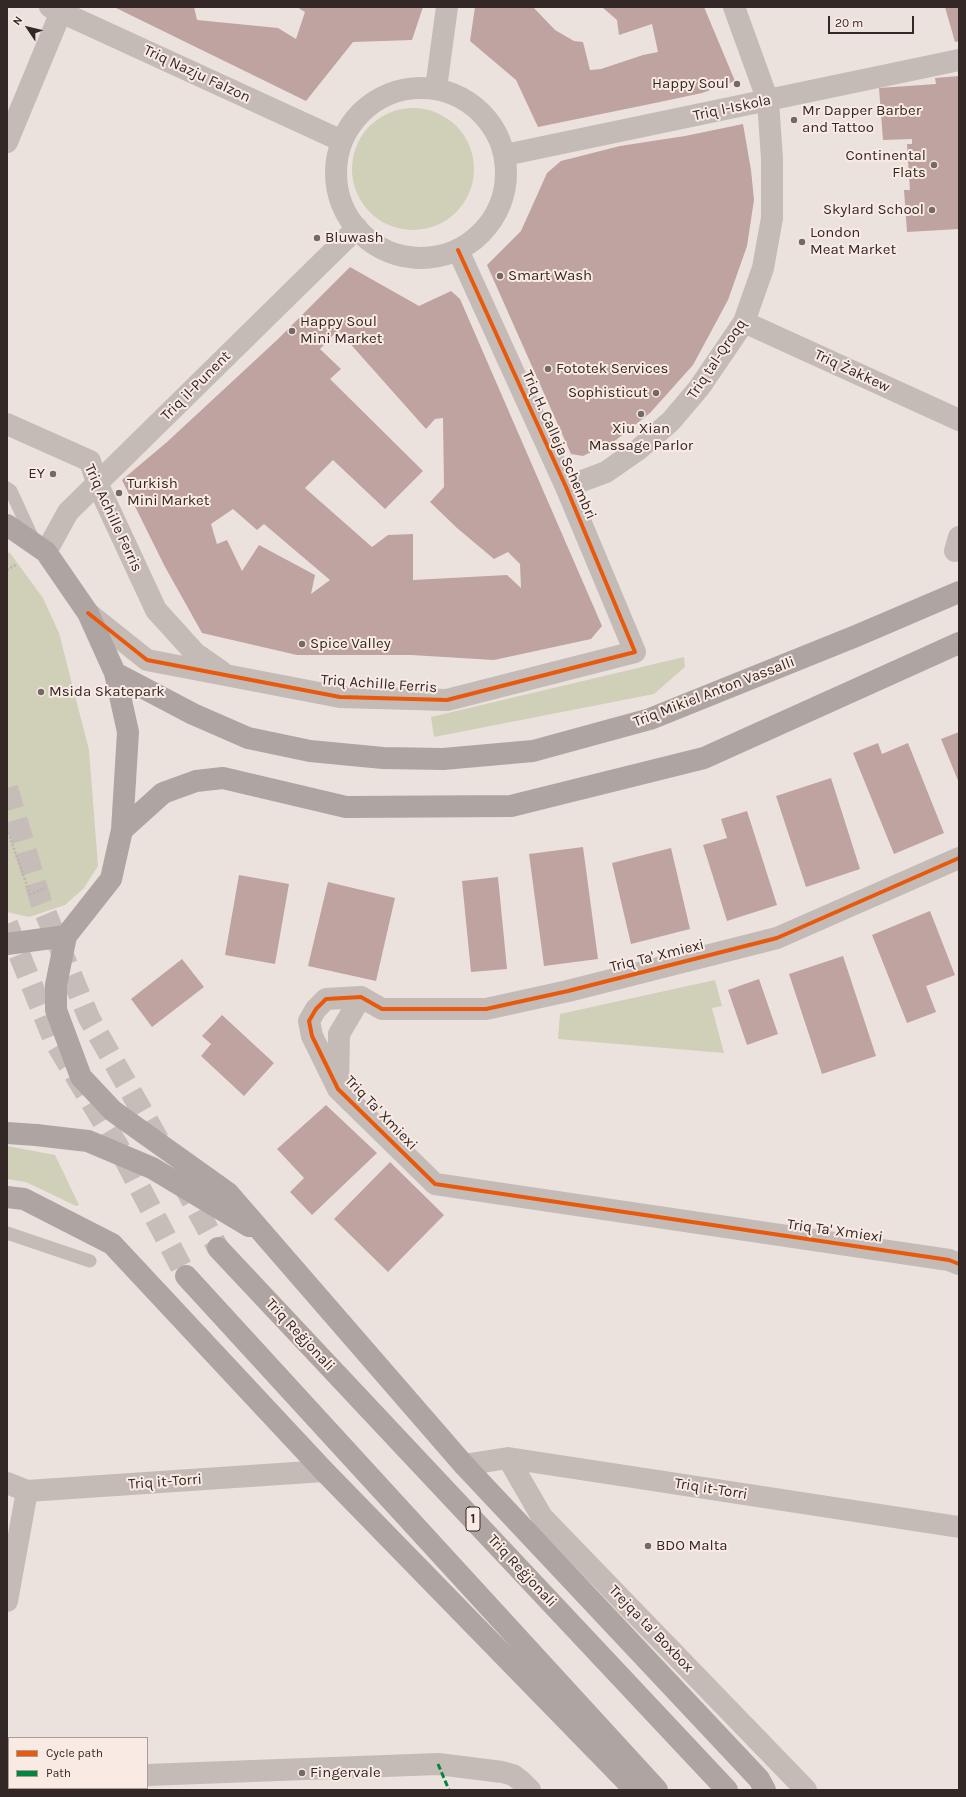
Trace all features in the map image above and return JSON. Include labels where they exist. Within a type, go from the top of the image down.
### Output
[{"type":"highway","points":[[7,525],[41,548],[88,613],[115,673],[128,732],[122,830],[111,879],[66,936],[56,985],[56,1010],[81,1077],[114,1111],[228,1193],[464,1465],[759,1779],[765,1790]]},
{"type":"highway","name":"Triq Mikiel Anton Vassalli","points":[[115,673],[193,714],[248,738],[310,751],[383,758],[443,759],[532,751],[650,719],[856,636],[959,592]]},
{"type":"highway","points":[[122,830],[163,793],[196,781],[223,778],[346,807],[511,806],[704,758],[959,643]]},
{"type":"highway","points":[[7,944],[66,936]]},
{"type":"highway","points":[[7,1133],[88,1141],[152,1168],[264,1235]]},
{"type":"highway","points":[[7,1196],[24,1199],[112,1244],[324,1471],[635,1790]]},
{"type":"highway","name":"Triq Reġjonali","points":[[218,1248],[727,1790]]},
{"type":"highway","points":[[186,1276],[657,1790]]},
{"type":"street","points":[[436,88],[447,7]]},
{"type":"street","name":"Triq tal-Qroqq","points":[[566,487],[606,472],[639,449],[671,421],[699,388],[744,322],[763,268],[772,218],[772,159],[768,100],[734,7]]},
{"type":"street","points":[[7,142],[58,9]]},
{"type":"street","name":"Triq Nazju Falzon","points":[[58,9],[342,141]]},
{"type":"street","name":"Triq l-Iskola","points":[[505,155],[959,60]]},
{"type":"street","points":[[436,88],[461,97],[481,111],[496,131],[505,155],[506,183],[498,210],[481,234],[458,250],[432,258],[404,256],[378,246],[357,228],[344,209],[337,187],[337,163],[342,141],[358,116],[380,98],[408,89],[436,88]]},
{"type":"street","name":"Triq il-Punent","points":[[41,548],[68,512],[357,228]]},
{"type":"street","name":"Triq H. Calleja Schembri","points":[[458,250],[566,487],[635,652]]},
{"type":"street","name":"Triq Żakkew","points":[[744,322],[959,420]]},
{"type":"street","name":"Triq Achille Ferris","points":[[7,424],[90,461],[97,483],[156,610],[195,653],[227,676]]},
{"type":"street","name":"Triq Achille Ferris","points":[[88,613],[147,660],[340,697],[447,700],[635,652]]},
{"type":"street","name":"Triq Ta' Xmiexi","points":[[959,858],[777,938],[568,991],[486,1009],[382,1009],[361,997],[326,999],[316,1009],[309,1021],[312,1036],[338,1089],[435,1184],[941,1259],[959,1264]]},
{"type":"street","name":"Triq Ta' Xmiexi","points":[[338,1089],[339,1034],[361,997]]},
{"type":"street","name":"Triq it-Torri","points":[[464,1465],[508,1458],[959,1527]]},
{"type":"street","name":"Trejqa ta' Boxbox","points":[[508,1458],[542,1517],[806,1790]]},
{"type":"street","name":"Triq it-Torri","points":[[7,1483],[27,1491],[324,1471]]},
{"type":"street","points":[[7,1601],[27,1491]]},
{"type":"street","points":[[148,1776],[438,1764],[502,1772],[513,1775],[530,1790]]},
{"type":"lane","points":[[7,488],[11,491],[41,548]]},
{"type":"lane","points":[[7,1233],[90,1262]]},
{"type":"path","points":[[7,570],[18,564]]},
{"type":"path","points":[[7,829],[30,894],[44,888]]},
{"type":"green space","points":[[413,108],[436,112],[447,118],[456,126],[464,135],[470,146],[474,169],[470,192],[464,203],[456,212],[447,220],[436,226],[413,230],[390,226],[379,220],[370,212],[362,203],[356,192],[352,169],[356,146],[362,135],[370,126],[379,118],[390,112]]},
{"type":"green space","name":"Msida Skatepark","points":[[7,552],[10,553],[43,598],[59,633],[89,750],[98,866],[84,888],[65,905],[29,917],[7,912]]},
{"type":"green space","points":[[684,657],[685,667],[654,694],[434,737],[431,717]]},
{"type":"green space","points":[[715,980],[722,1006],[712,1008],[724,1053],[558,1039],[560,1014]]},
{"type":"green space","points":[[7,1146],[55,1155],[79,1205],[76,1206],[26,1182],[7,1179]]},
{"type":"building","points":[[114,7],[194,7],[197,20],[278,28],[296,39],[305,12],[297,7],[423,7],[412,40],[353,42],[306,101]]},
{"type":"building","points":[[475,7],[533,7],[555,30],[574,41],[583,42],[590,70],[601,69],[643,55],[658,52],[652,24],[619,35],[617,20],[602,7],[704,7],[735,81],[702,93],[538,127],[516,80],[470,41]]},
{"type":"building","points":[[945,7],[958,7],[959,41],[955,42]]},
{"type":"building","points":[[959,76],[959,229],[907,232],[904,190],[910,190],[907,144],[912,144],[912,139],[883,140],[879,88],[936,84],[935,78]]},
{"type":"building","points":[[743,124],[751,170],[754,200],[747,246],[728,300],[693,365],[650,413],[616,440],[583,456],[571,454],[487,265],[521,231],[547,173],[561,161],[620,146],[685,136]]},
{"type":"building","points":[[350,267],[419,306],[451,291],[460,299],[602,626],[591,639],[494,660],[411,655],[297,655],[202,633],[164,565],[122,480],[167,442],[277,340]],"holes":[[[338,330],[426,429],[435,419],[443,418],[444,487],[430,502],[457,528],[494,559],[508,552],[520,564],[521,588],[507,575],[413,580],[413,534],[388,535],[372,547],[305,488],[333,460],[385,509],[423,471],[330,379],[341,369],[320,349]],[[233,509],[257,530],[264,524],[330,580],[311,594],[315,575],[259,545],[242,571],[227,540],[217,544],[211,524]]]},
{"type":"building","points":[[959,732],[959,783],[941,739]]},
{"type":"building","points":[[878,743],[882,754],[908,743],[944,833],[894,854],[853,753]]},
{"type":"building","points":[[831,778],[860,869],[806,887],[776,796]]},
{"type":"building","points":[[747,811],[777,905],[727,921],[703,845],[727,838],[721,819]]},
{"type":"building","points":[[583,847],[598,959],[544,966],[529,854]]},
{"type":"building","points":[[671,848],[690,929],[631,944],[612,863]]},
{"type":"building","points":[[239,875],[289,884],[275,964],[225,955]]},
{"type":"building","points":[[498,877],[507,969],[471,972],[462,881]]},
{"type":"building","points":[[328,882],[395,898],[376,981],[308,966]]},
{"type":"building","points":[[930,911],[955,975],[926,986],[936,1012],[907,1023],[872,935]]},
{"type":"building","points":[[843,956],[876,1056],[822,1074],[789,974]]},
{"type":"building","points":[[182,959],[204,987],[152,1027],[131,999]]},
{"type":"building","points":[[759,979],[778,1034],[747,1045],[728,990]]},
{"type":"building","points":[[222,1015],[274,1063],[244,1096],[201,1056],[211,1044],[202,1036]]},
{"type":"building","points":[[326,1105],[377,1153],[312,1215],[290,1192],[304,1178],[277,1149]]},
{"type":"building","points":[[390,1162],[444,1215],[388,1272],[334,1219]]},
{"type":"tunnel","points":[[7,788],[41,902],[89,1018],[164,1150]]},
{"type":"tunnel","points":[[7,924],[54,1040],[119,1148],[186,1276]]},
{"type":"tunnel","points":[[182,1182],[218,1248]]},
{"type":"marked path","points":[[438,1764],[449,1790]]},
{"type":"cycle path","points":[[88,613],[147,660],[340,697],[447,700],[635,652],[566,487],[458,250]]},
{"type":"cycle path","points":[[959,858],[777,938],[568,991],[486,1009],[382,1009],[361,997],[326,999],[316,1009],[309,1021],[312,1036],[338,1089],[435,1184],[949,1260],[959,1264]]},
{"type":"place","name":"Happy Soul","points":[[737,84]]},
{"type":"place","name":"Mr Dapper Barber and Tattoo","points":[[794,120]]},
{"type":"place","name":"Continental Flats","points":[[934,165]]},
{"type":"place","name":"Skylard School","points":[[932,210]]},
{"type":"place","name":"Bluwash","points":[[317,238]]},
{"type":"place","name":"London Meat Market","points":[[802,242]]},
{"type":"place","name":"Smart Wash","points":[[500,276]]},
{"type":"place","name":"Happy Soul Mini Market","points":[[292,331]]},
{"type":"place","name":"Fototek Services","points":[[548,369]]},
{"type":"place","name":"Sophisticut","points":[[656,393]]},
{"type":"place","name":"Xiu Xian Massage Parlor","points":[[641,414]]},
{"type":"place","name":"EY","points":[[53,474]]},
{"type":"place","name":"Turkish Mini Market","points":[[119,493]]},
{"type":"place","name":"Spice Valley","points":[[302,644]]},
{"type":"place","name":"Msida Skatepark","points":[[41,692]]},
{"type":"place","name":"BDO Malta","points":[[648,1546]]},
{"type":"place","name":"Fingervale","points":[[302,1773]]}]
